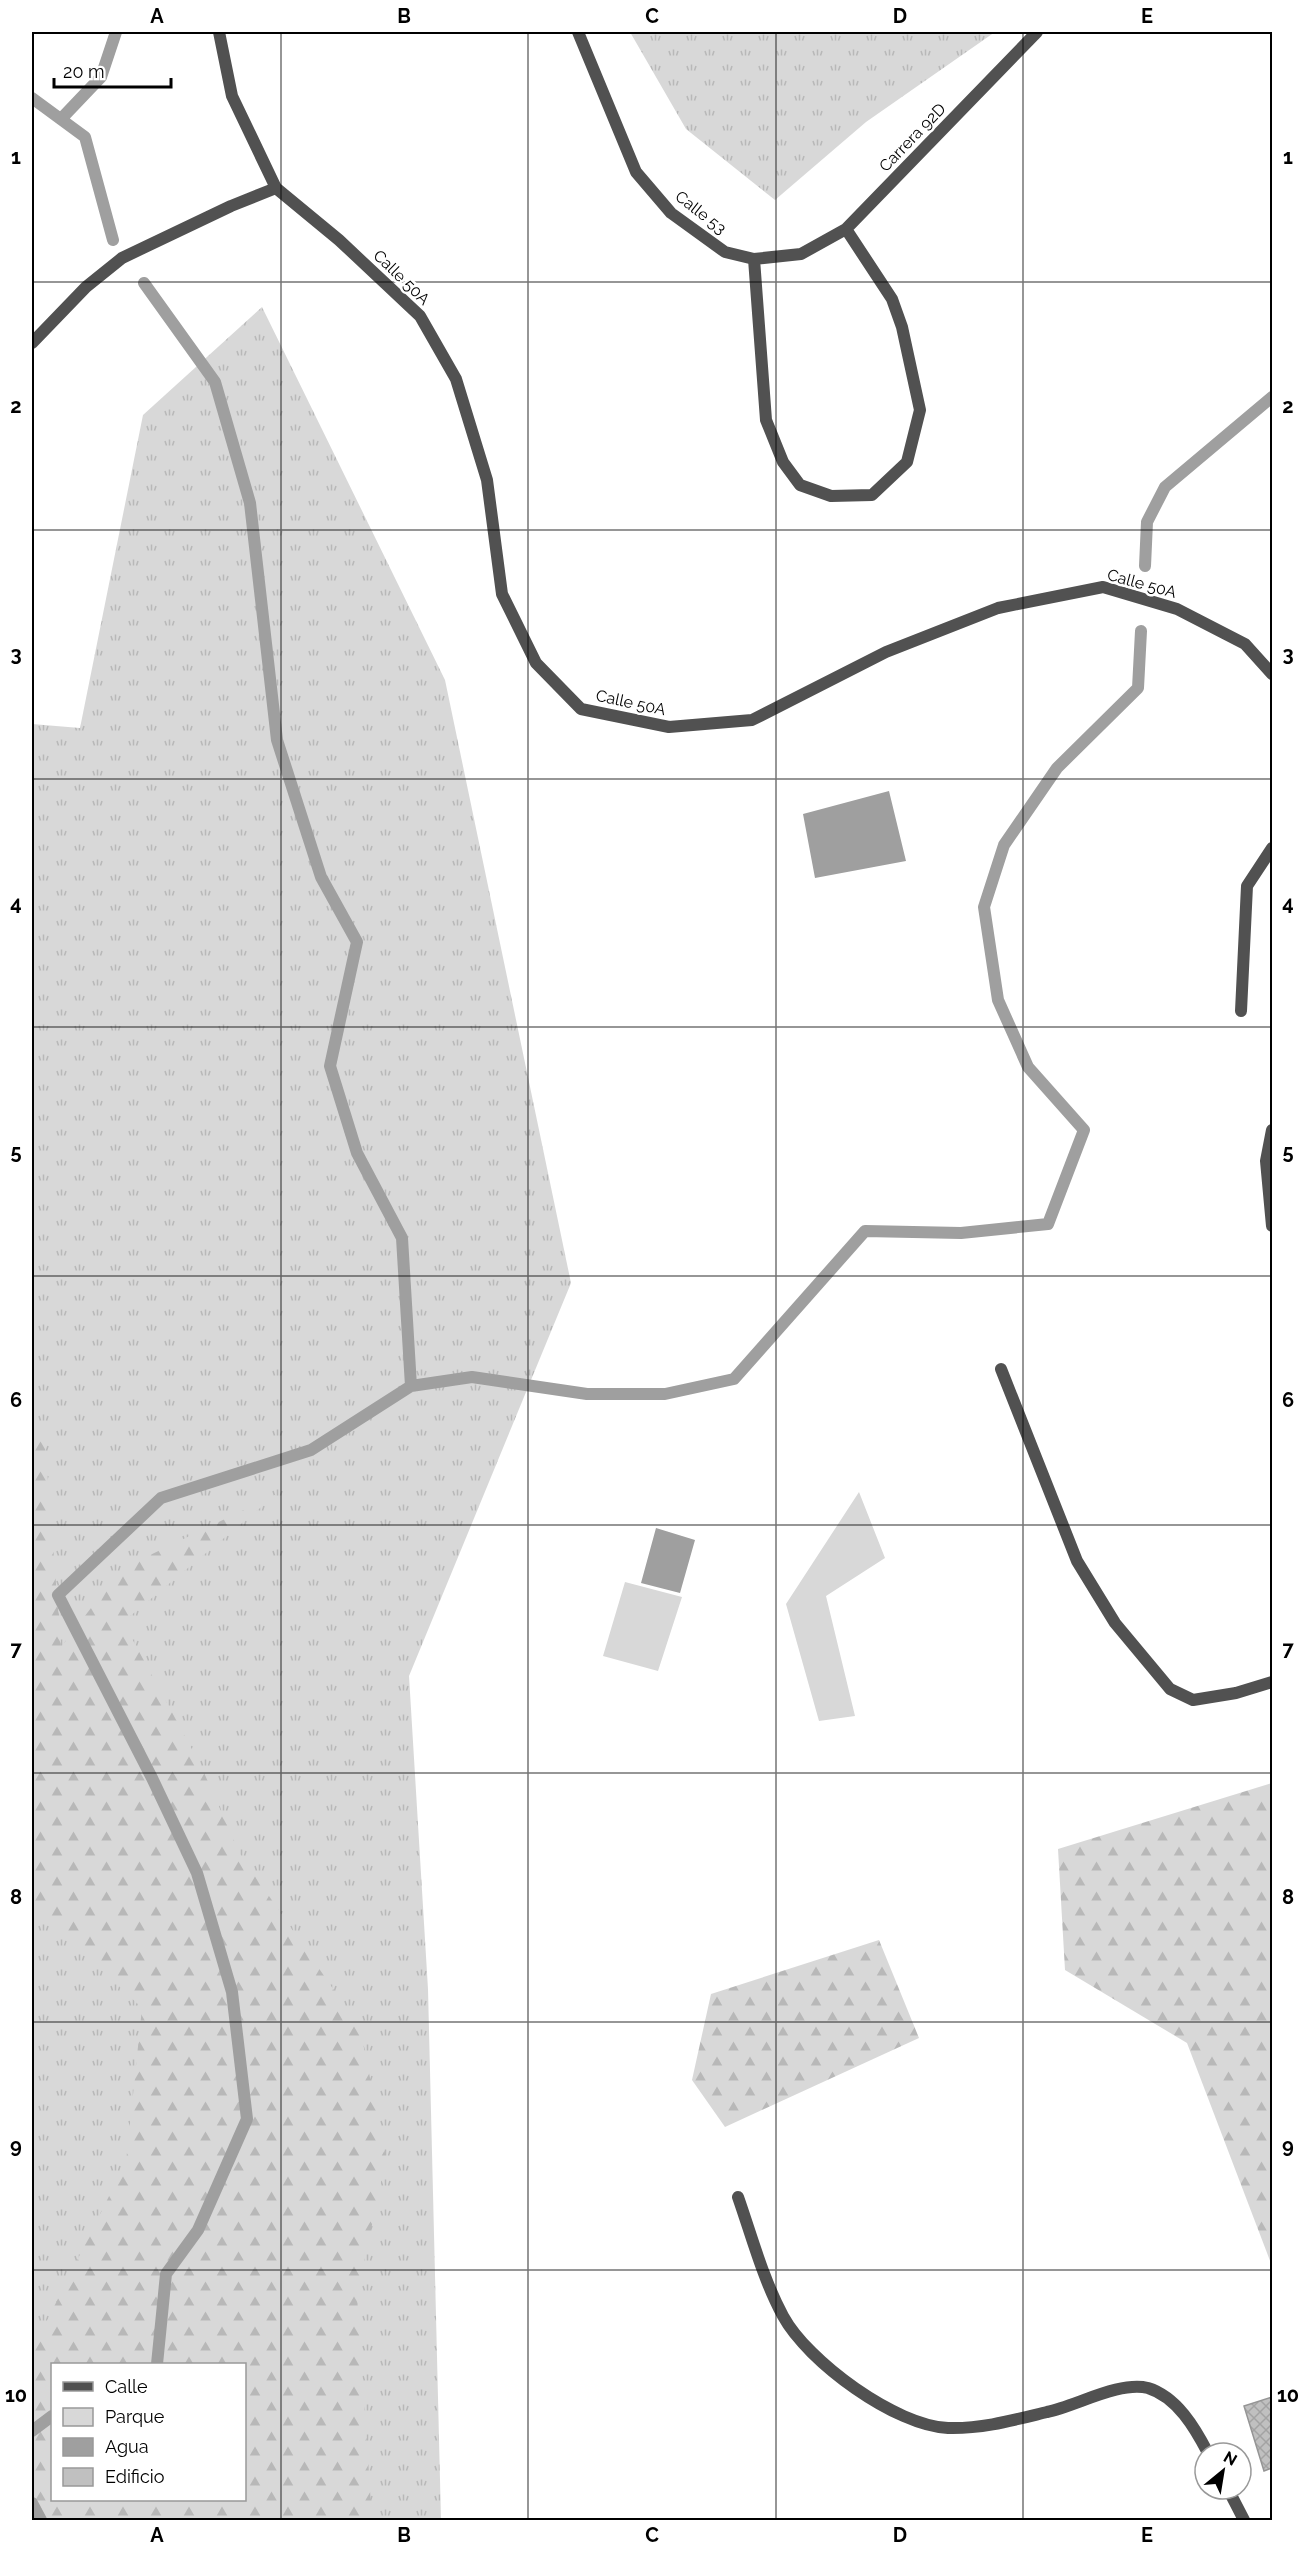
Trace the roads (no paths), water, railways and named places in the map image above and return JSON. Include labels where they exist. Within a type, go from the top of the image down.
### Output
[{"type":"street","name":"Calle 50A","points":[[219,32],[232,96],[276,188],[339,240],[420,316],[456,379],[487,480],[502,594],[536,663],[581,709],[669,727],[752,720],[886,652],[998,608],[1103,587],[1177,609],[1245,644],[1272,674]]},
{"type":"street","name":"Calle 53","points":[[578,32],[636,172],[671,213],[725,252],[754,259],[801,254]]},
{"type":"street","name":"Carrera 92D","points":[[801,254],[846,229],[1037,32]]},
{"type":"street","points":[[32,343],[86,287],[122,258],[231,206],[276,188]]},
{"type":"street","points":[[754,259],[766,420],[783,462],[800,484],[831,496],[872,495],[907,462],[920,410],[902,327],[892,299],[846,229]]},
{"type":"street","points":[[1241,1011],[1247,886],[1272,848]]},
{"type":"street","points":[[1272,1130],[1266,1161],[1272,1226]]},
{"type":"street","points":[[1001,1369],[1077,1561],[1115,1623],[1170,1689],[1193,1700],[1236,1693],[1272,1682]]},
{"type":"street","points":[[738,2197],[765,2276],[784,2318],[836,2374],[874,2402],[918,2423],[947,2428],[986,2427],[1056,2410],[1126,2387],[1148,2388],[1170,2400],[1195,2428],[1202,2441]]},
{"type":"street","points":[[1234,2501],[1244,2520]]},
{"type":"water","points":[[889,791],[906,861],[815,878],[803,814]]},
{"type":"water","points":[[656,1528],[695,1540],[680,1593],[641,1583]]},
{"type":"waterway","points":[[61,119],[101,77],[116,32]]},
{"type":"waterway","points":[[32,98],[85,137],[113,240]]},
{"type":"waterway","points":[[144,283],[215,382],[250,503],[277,740],[321,877],[357,942],[330,1066],[357,1153],[402,1238],[411,1386],[311,1450],[161,1498],[58,1595],[152,1778],[197,1873],[232,1992],[247,2119],[198,2230],[166,2274],[157,2363]]},
{"type":"waterway","points":[[1145,566],[1147,522],[1165,487],[1272,397]]},
{"type":"waterway","points":[[411,1386],[472,1377],[587,1394],[665,1394],[734,1379],[865,1231],[961,1233],[1048,1224],[1084,1130],[1028,1067],[998,1000],[984,907],[1004,845],[1057,768],[1138,688],[1141,631]]},
{"type":"waterway","points":[[32,2431],[51,2417]]},
{"type":"waterway","points":[[32,2503],[41,2520]]}]
